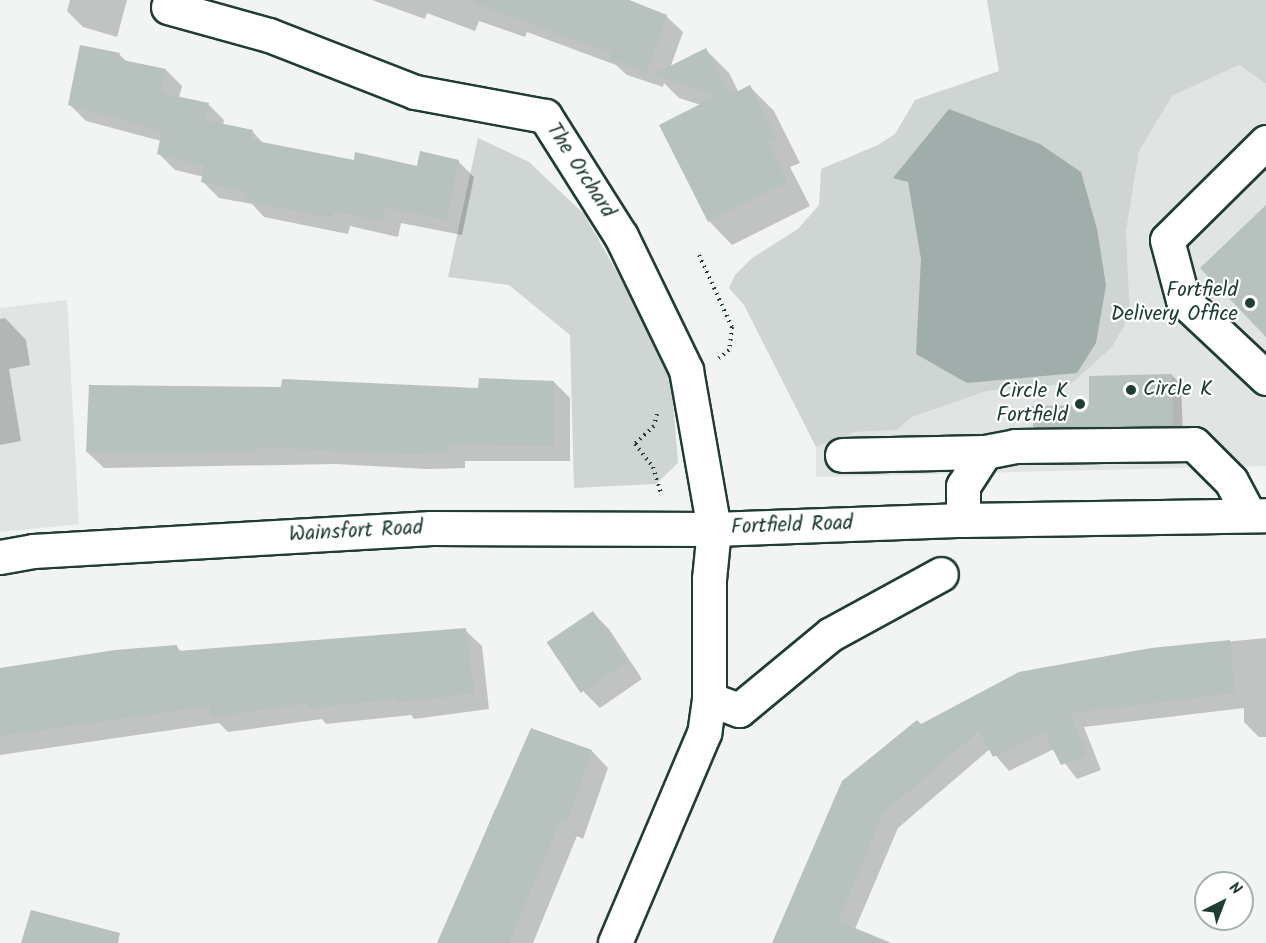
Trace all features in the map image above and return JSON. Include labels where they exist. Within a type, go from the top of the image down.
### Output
[{"type":"street","name":"The Orchard","points":[[168,7],[269,35],[415,92],[545,116],[621,236],[686,370],[714,529]]},
{"type":"street","points":[[1266,142],[1167,240],[1184,300],[1266,378]]},
{"type":"street","points":[[842,455],[985,452],[1015,446],[1194,444],[1231,482],[1257,515]]},
{"type":"street","points":[[963,520],[963,486],[985,452]]},
{"type":"street","name":"Fortfield Road","points":[[615,943],[704,733],[709,699],[709,579],[714,529],[963,520],[1257,515]]},
{"type":"street","name":"Wainsfort Road","points":[[0,557],[33,551],[431,528],[714,529]]},
{"type":"street","points":[[709,699],[739,710],[831,634],[941,574]]},
{"type":"shaded area","points":[[987,0],[1266,0],[1266,84],[1239,65],[1172,96],[1139,151],[1126,232],[1130,315],[1112,347],[1071,384],[987,391],[912,417],[897,430],[856,432],[816,447],[744,305],[729,288],[735,275],[752,258],[798,229],[819,205],[821,169],[878,145],[895,134],[915,100],[999,71]]},
{"type":"shaded area","points":[[1239,65],[1266,84],[1266,466],[816,477],[816,447],[856,432],[897,430],[912,417],[987,391],[1071,384],[1130,315],[1126,232],[1139,151],[1172,96]]},
{"type":"shaded area","points":[[949,109],[1040,144],[1081,172],[1097,229],[1106,285],[1096,343],[1077,373],[967,383],[916,354],[921,259],[908,182],[893,178]]},
{"type":"shaded area","points":[[478,138],[529,162],[584,214],[670,366],[678,463],[656,484],[574,488],[570,335],[509,285],[448,277]]},
{"type":"shaded area","points":[[67,300],[79,524],[0,532],[0,308]]},
{"type":"building","points":[[474,0],[629,0],[667,15],[647,72],[609,59],[611,53],[474,3]]},
{"type":"building","points":[[80,45],[120,53],[118,59],[166,69],[161,93],[209,103],[205,120],[253,130],[251,140],[354,160],[355,152],[417,166],[420,151],[459,160],[446,220],[385,207],[382,221],[334,211],[332,218],[246,201],[248,192],[201,182],[204,165],[157,154],[162,131],[68,105]]},
{"type":"building","points":[[706,48],[730,95],[750,85],[777,139],[768,143],[788,182],[708,222],[659,125],[716,96],[654,74]]},
{"type":"building","name":"Fortfield Delivery Office","points":[[1266,205],[1266,337],[1200,268]]},
{"type":"building","points":[[1172,374],[1173,425],[1033,427],[1032,406],[1089,405],[1089,376]]},
{"type":"building","points":[[479,378],[554,381],[554,446],[449,445],[449,452],[411,454],[258,447],[258,451],[86,452],[89,385],[281,387],[282,379],[478,388]]},
{"type":"building","points":[[593,611],[627,662],[581,693],[547,642]]},
{"type":"building","points":[[466,628],[474,693],[397,703],[396,699],[309,708],[308,703],[211,717],[210,706],[0,736],[0,668],[115,650],[177,645],[178,651]]},
{"type":"building","points":[[1230,640],[1235,693],[1070,713],[1087,755],[1061,765],[1044,732],[993,757],[979,731],[883,813],[838,921],[891,943],[772,943],[842,781],[917,720],[921,724],[1019,672],[1151,648]]},
{"type":"building","points":[[531,728],[592,750],[567,823],[560,821],[509,943],[437,943]]},
{"type":"building","points":[[31,910],[120,933],[118,943],[21,943]]},
{"type":"place","name":"Fortfield Delivery Office","points":[[1250,303]]},
{"type":"place","name":"Circle K","points":[[1131,390]]},
{"type":"place","name":"Circle K Fortfield","points":[[1080,404]]}]
